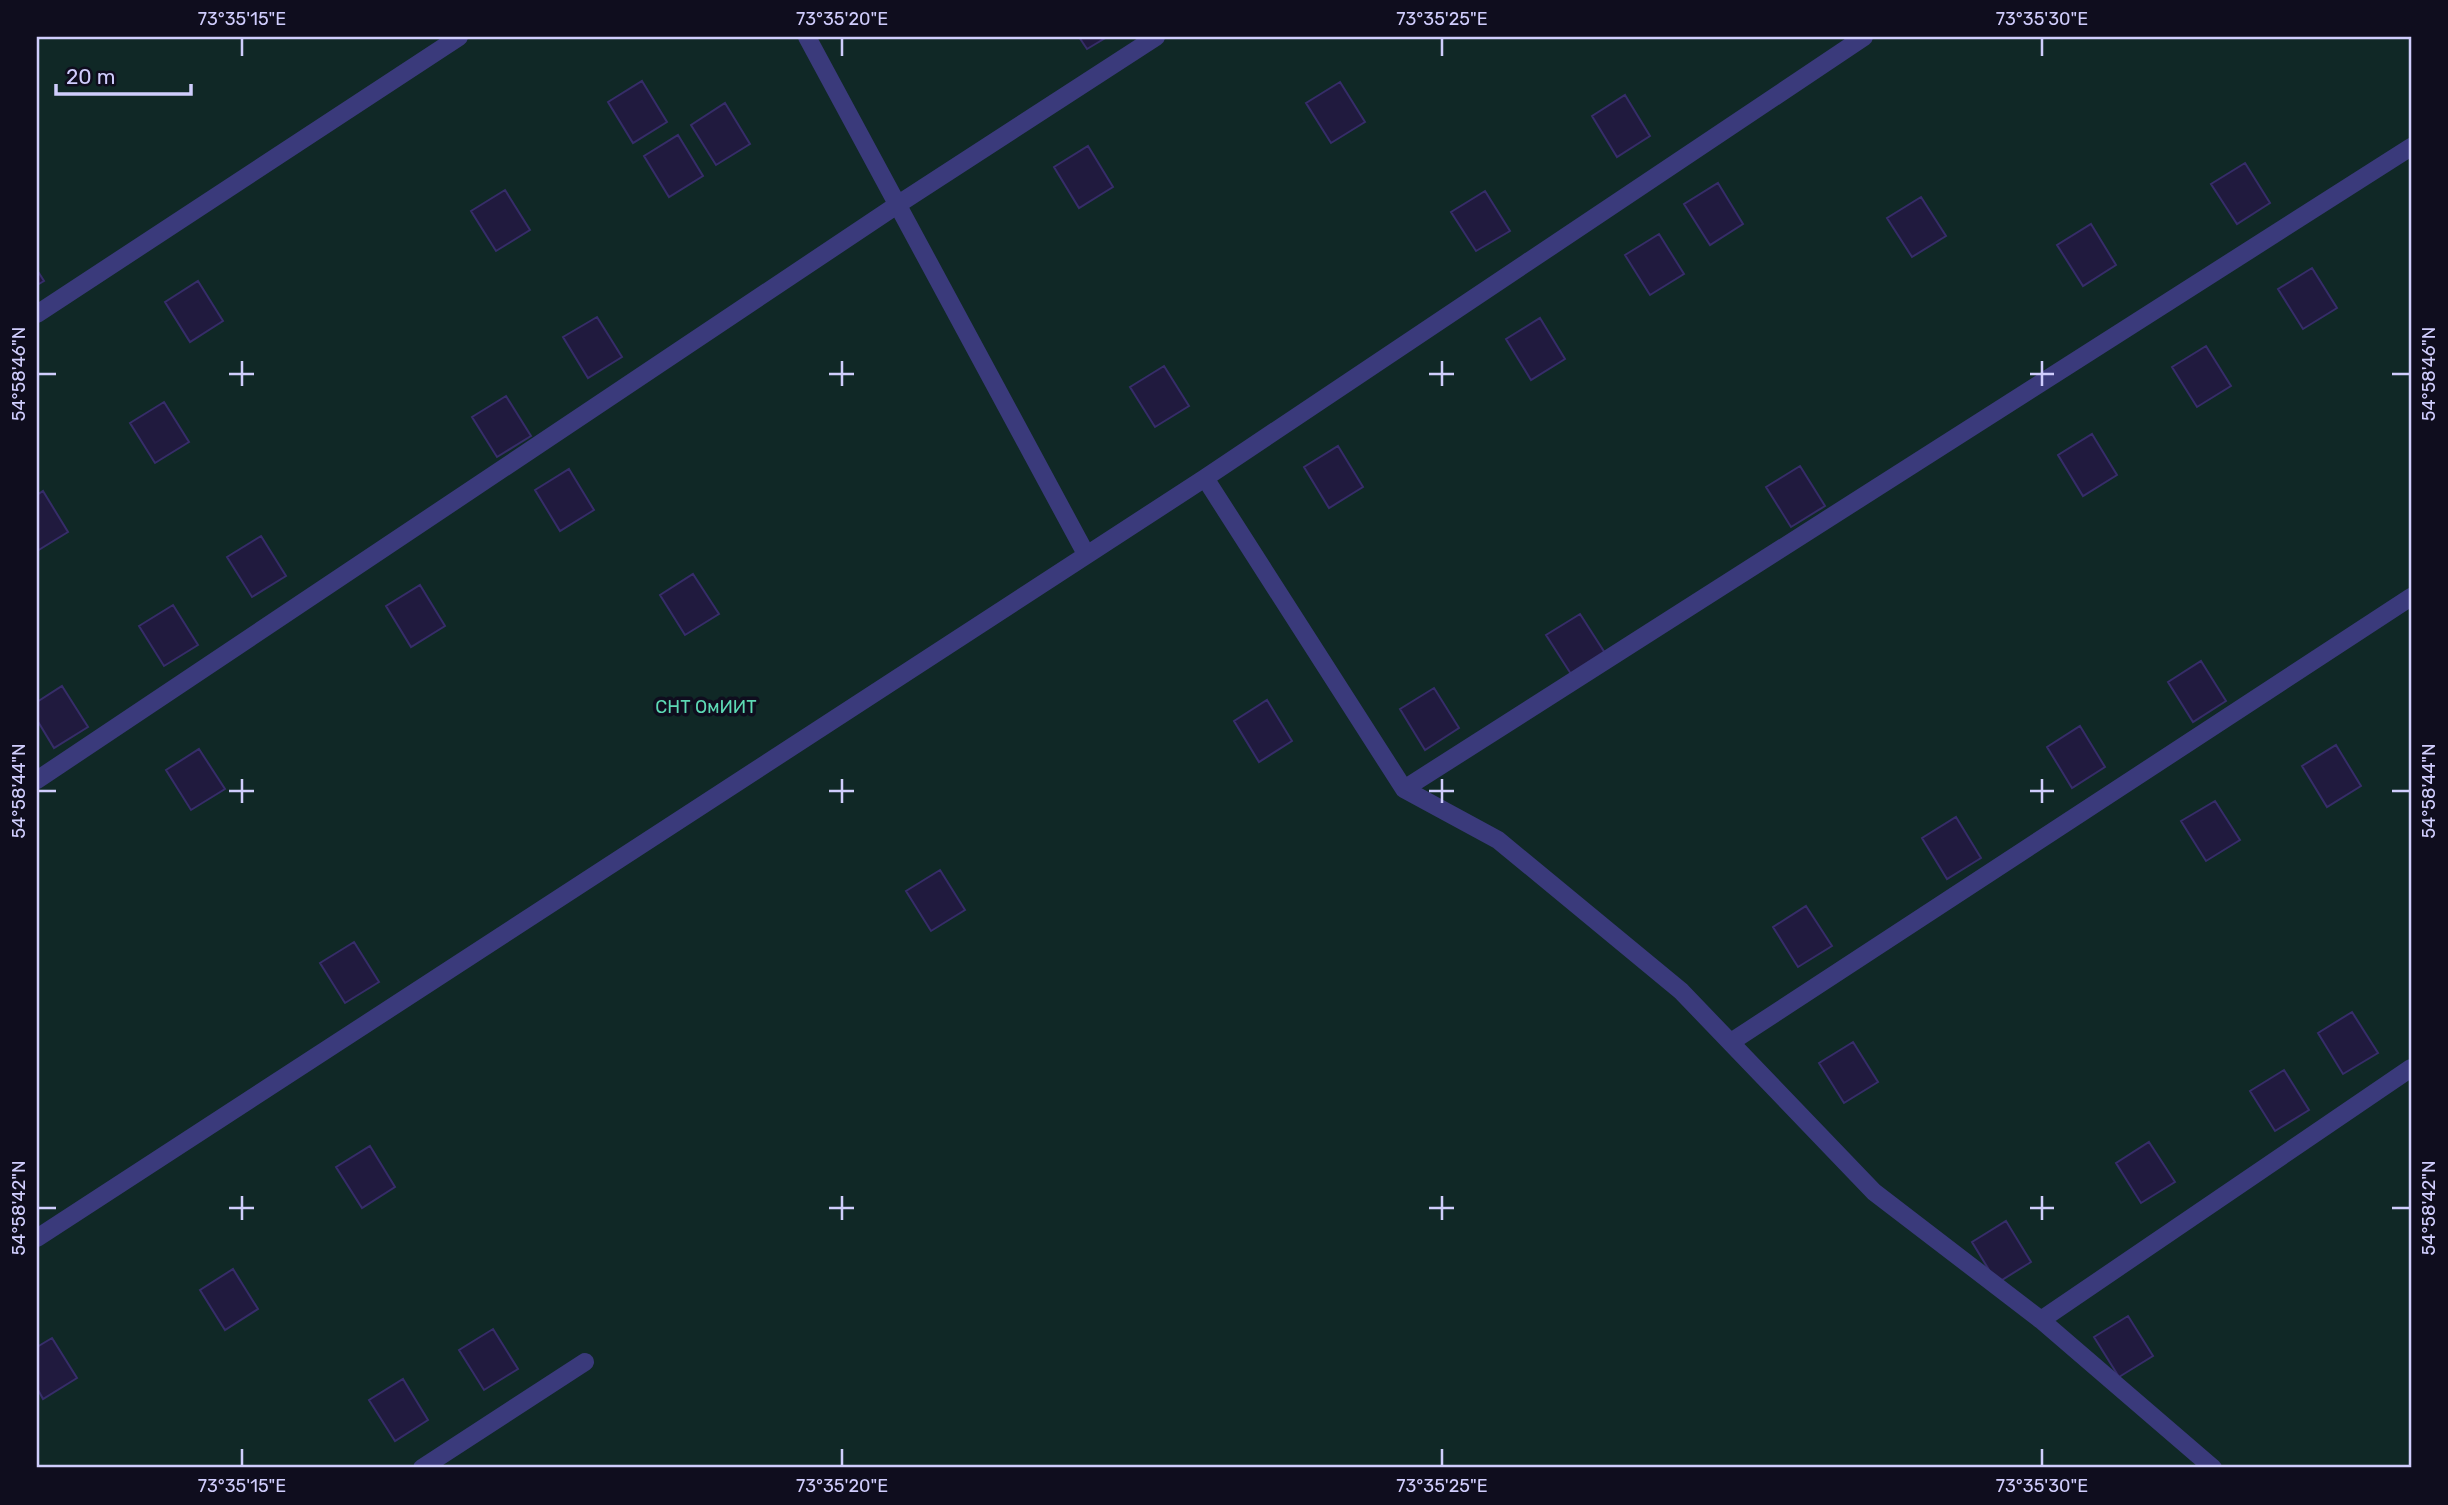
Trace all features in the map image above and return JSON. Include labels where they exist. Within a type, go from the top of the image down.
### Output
[{"type":"street","points":[[37,314],[459,37]]},
{"type":"street","points":[[807,37],[1086,554]]},
{"type":"street","points":[[37,780],[897,205],[1156,37]]},
{"type":"street","points":[[37,1238],[1205,478],[1864,37]]},
{"type":"street","points":[[1404,789],[2411,147]]},
{"type":"street","points":[[1205,478],[1404,789],[1497,840],[1681,991],[1874,1192],[2041,1320],[2213,1468]]},
{"type":"street","points":[[1731,1042],[2411,597]]},
{"type":"street","points":[[2041,1320],[2411,1068]]},
{"type":"street","points":[[422,1468],[585,1362]]},
{"type":"green space","name":"СНТ ОмИИТ","points":[[37,37],[2411,37],[2411,1468],[37,1468]]},
{"type":"building","points":[[1079,37],[1107,37],[1087,49]]},
{"type":"building","points":[[642,81],[667,122],[633,143],[608,102]]},
{"type":"building","points":[[1340,82],[1365,122],[1331,143],[1306,103]]},
{"type":"building","points":[[1625,95],[1650,136],[1617,157],[1592,116]]},
{"type":"building","points":[[725,103],[750,144],[716,165],[691,125]]},
{"type":"building","points":[[678,135],[703,176],[669,197],[644,156]]},
{"type":"building","points":[[1088,146],[1113,187],[1079,208],[1054,167]]},
{"type":"building","points":[[2245,163],[2270,203],[2237,224],[2211,184]]},
{"type":"building","points":[[1718,183],[1743,224],[1710,245],[1684,204]]},
{"type":"building","points":[[505,190],[530,230],[496,251],[471,211]]},
{"type":"building","points":[[1485,191],[1510,231],[1476,251],[1451,212]]},
{"type":"building","points":[[1921,197],[1946,236],[1912,257],[1887,218]]},
{"type":"building","points":[[2091,224],[2116,265],[2083,286],[2057,245]]},
{"type":"building","points":[[1659,234],[1684,274],[1650,295],[1625,255]]},
{"type":"building","points":[[2312,268],[2337,308],[2303,329],[2278,289]]},
{"type":"building","points":[[37,270],[44,281],[37,285]]},
{"type":"building","points":[[198,281],[223,321],[190,342],[165,302]]},
{"type":"building","points":[[597,317],[622,357],[588,378],[563,337]]},
{"type":"building","points":[[1540,318],[1565,359],[1531,380],[1506,339]]},
{"type":"building","points":[[2206,346],[2231,386],[2197,407],[2172,367]]},
{"type":"building","points":[[1164,366],[1189,406],[1155,427],[1130,387]]},
{"type":"building","points":[[506,396],[531,436],[497,457],[472,417]]},
{"type":"building","points":[[164,402],[189,442],[155,463],[130,423]]},
{"type":"building","points":[[2092,434],[2117,475],[2083,496],[2058,455]]},
{"type":"building","points":[[1338,446],[1363,487],[1329,508],[1304,467]]},
{"type":"building","points":[[1800,466],[1825,506],[1791,527],[1766,487]]},
{"type":"building","points":[[569,469],[594,510],[560,531],[535,490]]},
{"type":"building","points":[[43,491],[68,532],[37,551],[37,495]]},
{"type":"building","points":[[261,536],[286,576],[252,597],[227,557]]},
{"type":"building","points":[[693,574],[719,614],[685,635],[660,595]]},
{"type":"building","points":[[420,585],[445,626],[411,647],[386,606]]},
{"type":"building","points":[[173,605],[198,645],[164,666],[139,626]]},
{"type":"building","points":[[1580,614],[1605,653],[1571,674],[1546,635]]},
{"type":"building","points":[[2201,661],[2226,701],[2193,722],[2168,682]]},
{"type":"building","points":[[62,686],[88,727],[54,748],[37,720],[37,702]]},
{"type":"building","points":[[1434,688],[1459,728],[1425,750],[1400,709]]},
{"type":"building","points":[[1267,700],[1292,741],[1259,762],[1234,721]]},
{"type":"building","points":[[2080,726],[2105,767],[2072,788],[2047,747]]},
{"type":"building","points":[[2336,745],[2361,786],[2327,807],[2302,766]]},
{"type":"building","points":[[199,749],[225,789],[191,810],[166,770]]},
{"type":"building","points":[[2215,801],[2240,840],[2206,861],[2181,821]]},
{"type":"building","points":[[1956,817],[1981,858],[1947,879],[1922,838]]},
{"type":"building","points":[[940,870],[965,910],[931,931],[906,891]]},
{"type":"building","points":[[1806,906],[1832,946],[1798,967],[1773,927]]},
{"type":"building","points":[[354,942],[379,982],[345,1003],[320,963]]},
{"type":"building","points":[[2352,1012],[2378,1053],[2343,1074],[2318,1033]]},
{"type":"building","points":[[1853,1042],[1878,1082],[1844,1103],[1819,1063]]},
{"type":"building","points":[[2284,1070],[2309,1110],[2275,1131],[2250,1091]]},
{"type":"building","points":[[2149,1142],[2175,1182],[2141,1203],[2116,1163]]},
{"type":"building","points":[[370,1146],[395,1187],[362,1208],[336,1167]]},
{"type":"building","points":[[2006,1221],[2031,1262],[1997,1283],[1972,1242]]},
{"type":"building","points":[[233,1269],[258,1309],[225,1330],[200,1290]]},
{"type":"building","points":[[2128,1316],[2153,1356],[2119,1377],[2094,1337]]},
{"type":"building","points":[[493,1329],[518,1369],[484,1390],[459,1350]]},
{"type":"building","points":[[52,1338],[77,1378],[43,1399],[37,1388],[37,1347]]},
{"type":"building","points":[[403,1379],[428,1420],[395,1441],[369,1400]]}]
